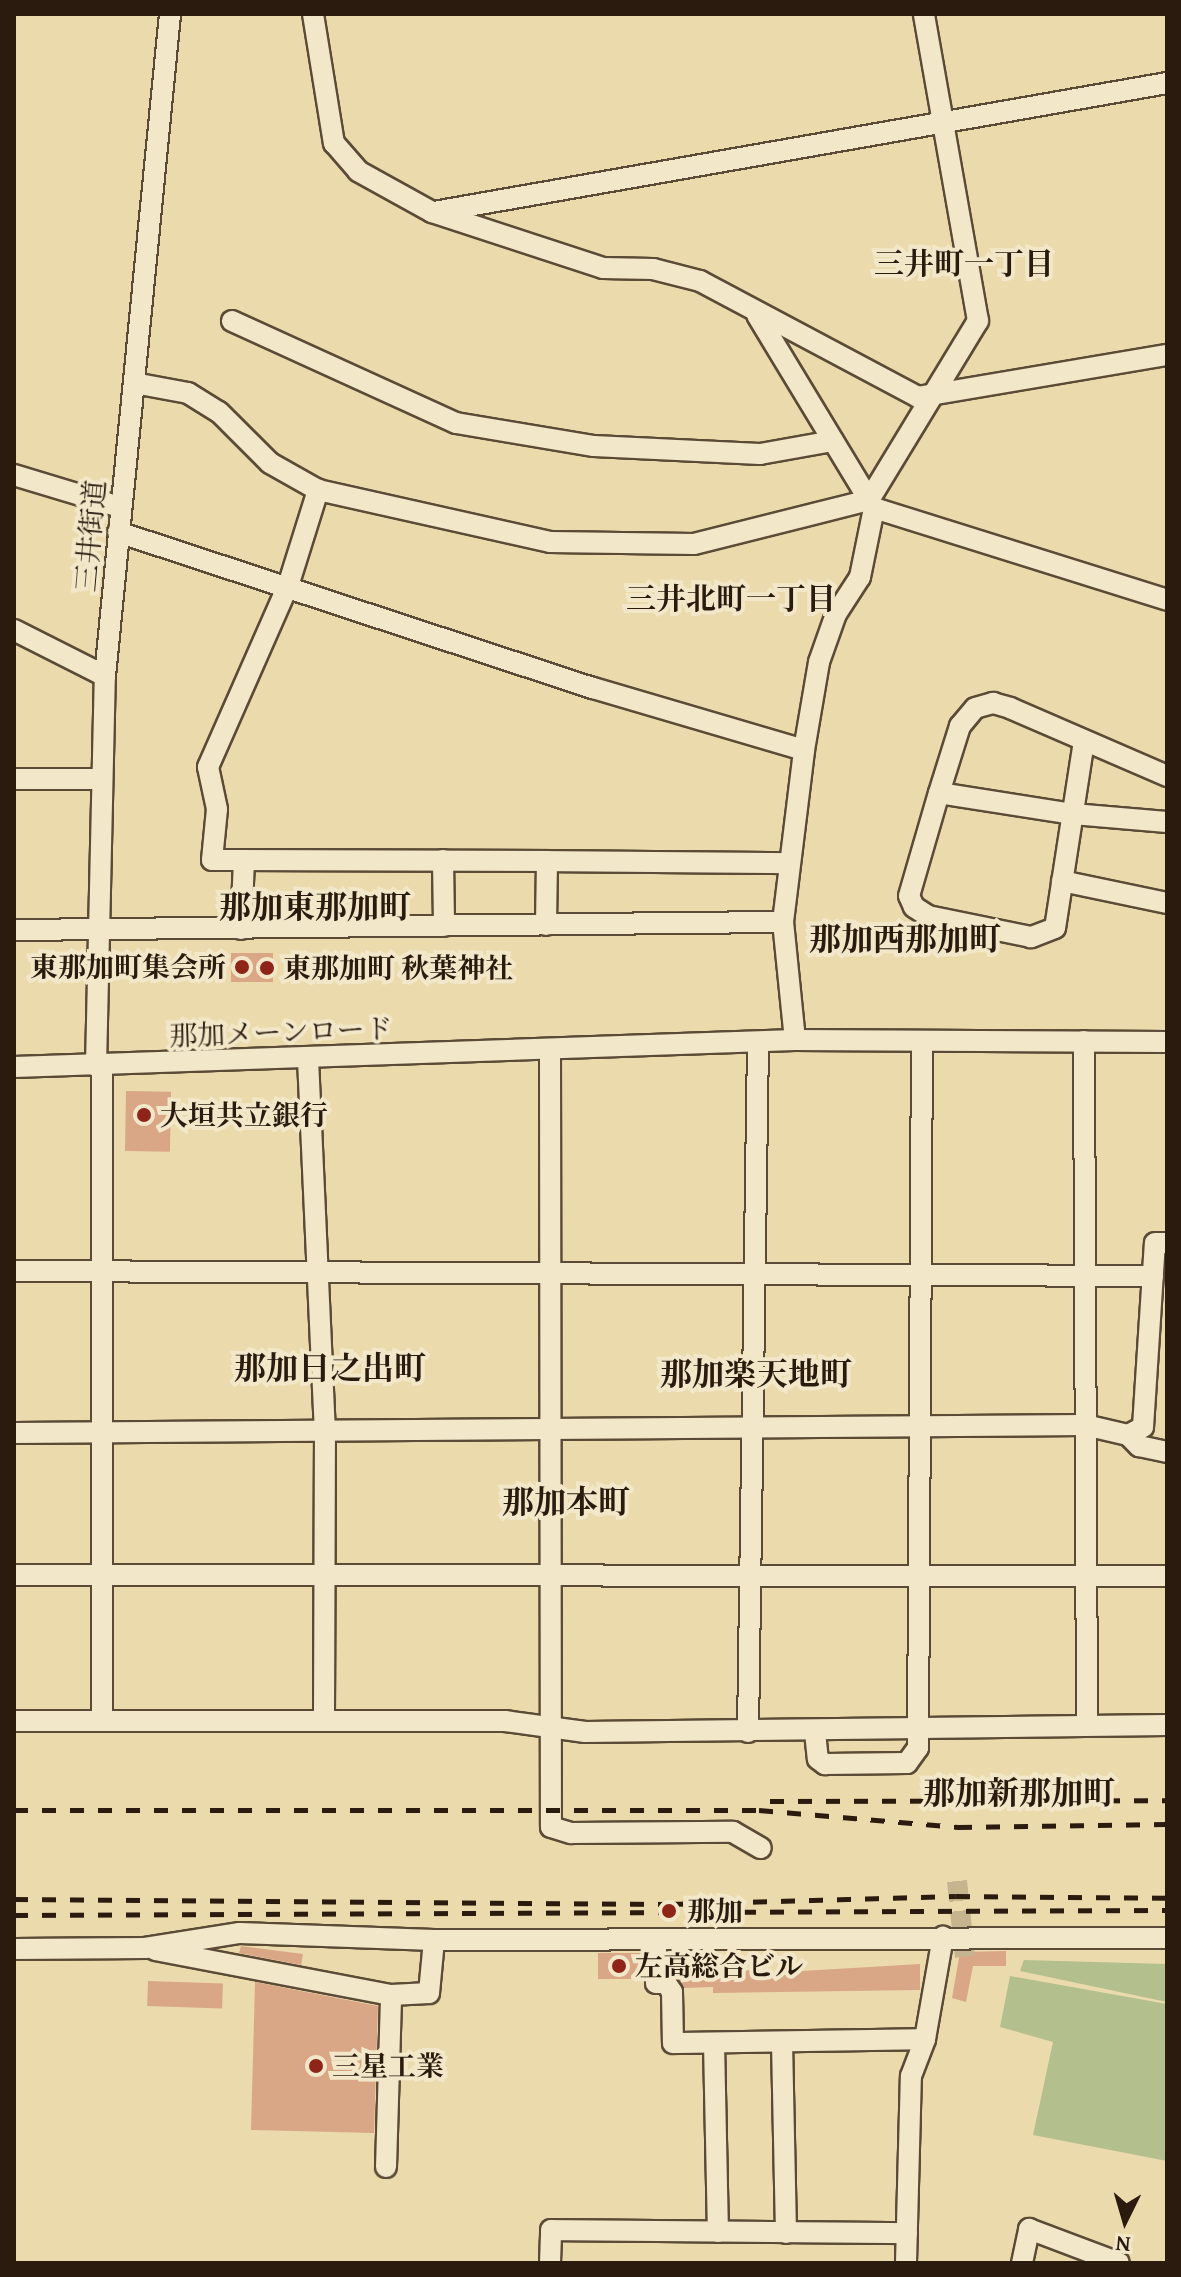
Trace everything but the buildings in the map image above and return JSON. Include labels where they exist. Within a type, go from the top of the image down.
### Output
[{"type":"street","name":"三井街道","points":[[102,1719],[102,1272],[97,931],[105,676],[170,14]]},
{"type":"street","points":[[313,14],[334,143],[358,171],[432,212],[603,268],[653,269],[700,281],[918,397],[934,397],[1167,355]]},
{"type":"street","points":[[795,1040],[783,922],[804,750],[819,662],[836,614],[860,577],[872,504],[978,321],[924,14]]},
{"type":"street","points":[[432,212],[1167,83]]},
{"type":"street","points":[[755,312],[872,504]]},
{"type":"street","points":[[232,321],[456,423],[594,446],[760,454],[833,441]]},
{"type":"street","points":[[134,383],[188,393],[219,412],[270,463],[318,490],[550,542],[694,544],[872,504],[1167,600]]},
{"type":"street","points":[[14,475],[120,507]]},
{"type":"street","points":[[318,490],[288,586],[208,767],[217,809],[212,860],[789,863]]},
{"type":"street","points":[[118,532],[593,688],[804,750]]},
{"type":"street","points":[[14,630],[105,676]]},
{"type":"street","points":[[1084,741],[1055,928],[1044,935],[1031,937],[928,916],[914,907],[909,896],[939,793],[960,726],[975,708],[993,703],[1084,741],[1167,776]]},
{"type":"street","points":[[14,779],[101,779]]},
{"type":"street","points":[[939,793],[1073,814],[1167,822]]},
{"type":"street","points":[[241,929],[244,860]]},
{"type":"street","points":[[443,860],[444,926]]},
{"type":"street","points":[[546,925],[547,861]]},
{"type":"street","points":[[1062,881],[1167,903]]},
{"type":"street","points":[[14,930],[783,922]]},
{"type":"street","name":"那加メーンロード","points":[[14,1067],[795,1040],[1084,1041]]},
{"type":"street","points":[[815,1732],[818,1759],[825,1764],[907,1763],[918,1748],[922,1041]]},
{"type":"street","points":[[1087,1725],[1084,1041],[1167,1042]]},
{"type":"street","points":[[748,1732],[754,1572],[758,1042]]},
{"type":"street","points":[[550,1050],[551,1827],[571,1833],[733,1832],[761,1848]]},
{"type":"street","points":[[308,1059],[325,1430],[324,1720]]},
{"type":"street","points":[[1128,1435],[1143,1427],[1155,1243],[1167,1243]]},
{"type":"street","points":[[14,1271],[920,1278],[1153,1276]]},
{"type":"street","points":[[14,1433],[1085,1425],[1128,1435],[1139,1446],[1167,1452]]},
{"type":"street","points":[[14,1575],[754,1572],[1167,1576]]},
{"type":"street","points":[[14,1721],[324,1720],[549,1725],[585,1732],[815,1732],[918,1726],[1167,1725]]},
{"type":"street","points":[[14,1949],[145,1948],[240,1933],[434,1940],[1167,1938]]},
{"type":"street","points":[[906,2263],[911,2076],[925,2039],[943,1937]]},
{"type":"street","points":[[656,1939],[656,1983],[666,1983],[672,1992],[673,2043],[925,2039]]},
{"type":"street","points":[[145,1948],[391,1995],[429,1993],[434,1940]]},
{"type":"street","points":[[386,2167],[391,1995]]},
{"type":"street","points":[[782,2042],[786,2233]]},
{"type":"street","points":[[714,2043],[718,2232]]},
{"type":"street","points":[[1022,2263],[1029,2229],[1119,2263]]},
{"type":"street","points":[[550,2263],[551,2230],[907,2233]]},
{"type":"green space","points":[[1024,1960],[1167,1964],[1167,2002],[1020,1971]]},
{"type":"green space","points":[[1010,1976],[1167,2004],[1167,2161],[1033,2135],[1053,2042],[1000,2027]]},
{"type":"tunnel","points":[[957,1881],[965,1957]]},
{"type":"railway","points":[[770,1801],[1167,1800]]},
{"type":"railway","points":[[14,1810],[759,1810],[958,1827],[1167,1824]]},
{"type":"railway","points":[[14,1899],[669,1904],[956,1896],[1167,1898]]},
{"type":"railway","points":[[14,1915],[1167,1910]]},
{"type":"place","name":"東那加町集会所","points":[[242,967]]},
{"type":"place","name":"東那加町 秋葉神社","points":[[267,968]]},
{"type":"place","name":"大垣共立銀行","points":[[144,1115]]},
{"type":"place","name":"那加","points":[[669,1911]]},
{"type":"place","name":"左高総合ビル","points":[[619,1966]]},
{"type":"place","name":"三星工業","points":[[316,2066]]},
{"type":"district","name":"三井町一丁目","points":[[964,263]]},
{"type":"district","name":"三井北町一丁目","points":[[731,598]]},
{"type":"district","name":"那加東那加町","points":[[315,907]]},
{"type":"district","name":"那加西那加町","points":[[905,939]]},
{"type":"district","name":"那加日之出町","points":[[330,1368]]},
{"type":"district","name":"那加楽天地町","points":[[756,1374]]},
{"type":"district","name":"那加本町","points":[[566,1502]]},
{"type":"district","name":"那加新那加町","points":[[1019,1793]]}]
